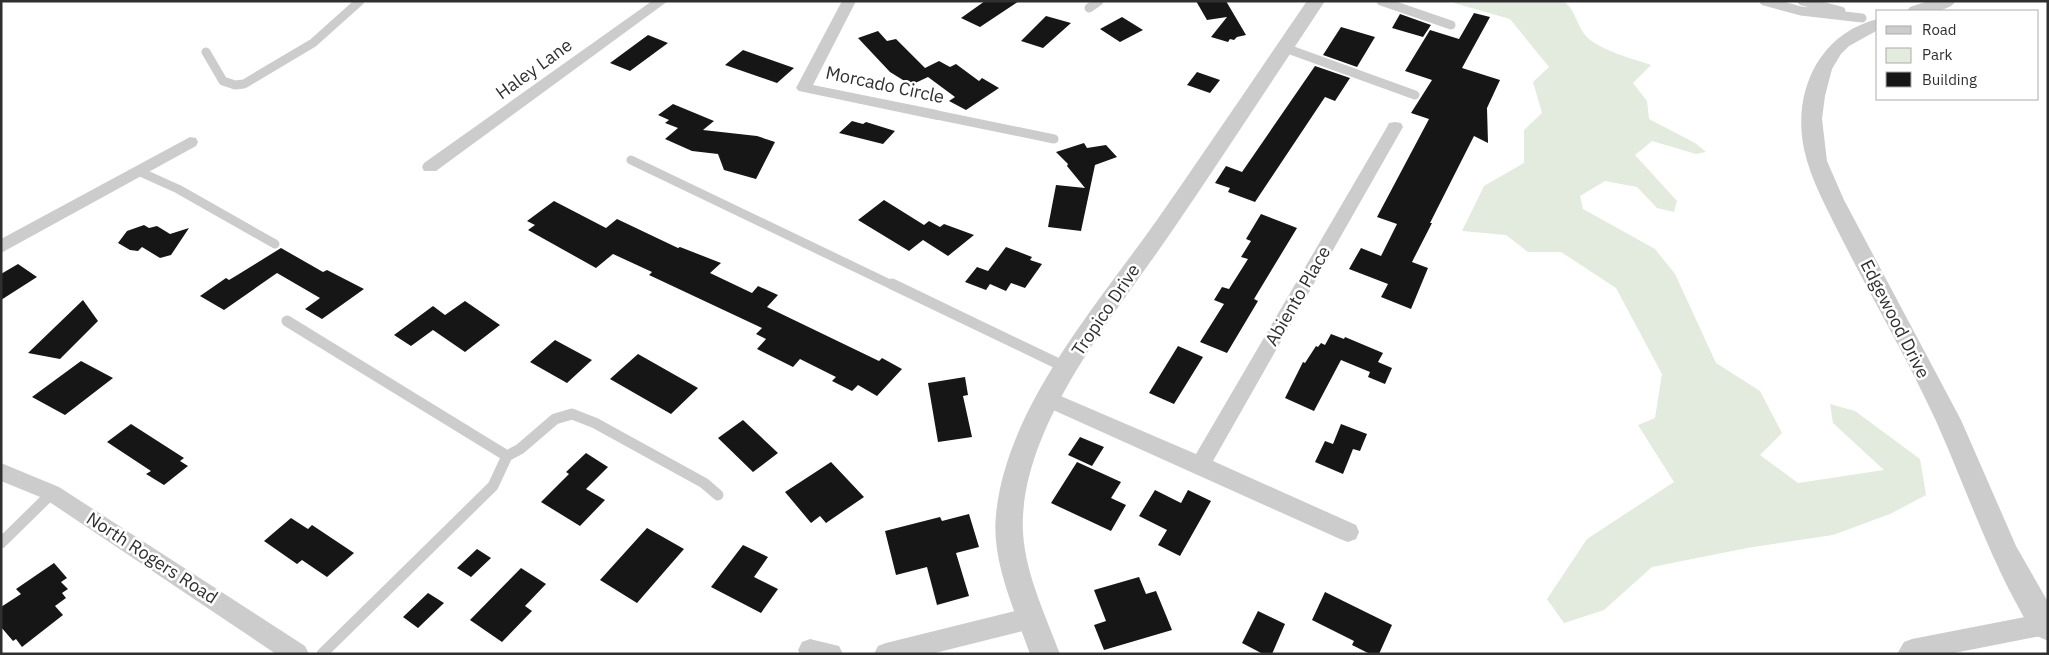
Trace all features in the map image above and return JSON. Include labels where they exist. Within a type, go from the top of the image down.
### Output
[{"type":"street","name":"Haley Lane","points":[[430,167],[660,1]]},
{"type":"street","name":"Morcado Circle","points":[[849,1],[804,88],[937,115]]},
{"type":"street","name":"Tropico Drive","points":[[1045,654],[1031,618],[1013,553],[1009,517],[1016,471],[1049,399],[1067,368],[1316,1]]},
{"type":"street","points":[[1919,10],[1946,1]]},
{"type":"street","name":"Edgewood Drive","points":[[1873,22],[1842,42],[1833,50],[1823,65],[1812,122],[1812,134],[1818,164],[1850,233],[1948,419],[2012,571],[2047,626]]},
{"type":"street","name":"Abiento Place","points":[[1200,465],[1395,127]]},
{"type":"street","points":[[1,247],[190,142]]},
{"type":"street","points":[[1049,399],[1348,532]]},
{"type":"street","name":"North Rogers Road","points":[[1,472],[52,493],[297,654]]},
{"type":"street","points":[[886,654],[1031,618]]},
{"type":"street","points":[[1909,654],[1912,650],[2047,626]]},
{"type":"lane","points":[[206,52],[214,62],[218,78],[226,85],[233,87],[244,84],[313,43],[360,1]]},
{"type":"lane","points":[[1090,8],[1099,1]]},
{"type":"lane","points":[[1381,1],[1451,25]]},
{"type":"lane","points":[[1764,1],[1810,12],[1873,22]]},
{"type":"lane","points":[[1802,1],[1873,22]]},
{"type":"lane","points":[[1285,48],[1415,95]]},
{"type":"lane","name":"Morcado Circle","points":[[937,115],[1054,139]]},
{"type":"lane","points":[[631,160],[1067,368]]},
{"type":"lane","points":[[138,171],[178,189],[275,244]]},
{"type":"lane","points":[[287,321],[507,456]]},
{"type":"lane","points":[[322,654],[493,486],[507,456],[520,449],[555,419],[572,414],[595,423],[704,482],[718,495]]},
{"type":"lane","points":[[1,543],[52,493]]},
{"type":"green space","points":[[1457,1],[1563,1],[1571,8],[1583,33],[1593,42],[1617,54],[1651,65],[1633,83],[1647,101],[1649,119],[1695,143],[1706,152],[1696,154],[1652,141],[1635,155],[1677,201],[1674,212],[1657,208],[1637,187],[1605,181],[1580,196],[1583,209],[1655,249],[1675,274],[1716,363],[1760,391],[1782,433],[1760,455],[1798,483],[1884,470],[1833,423],[1830,404],[1855,411],[1920,459],[1926,495],[1890,514],[1833,535],[1747,548],[1652,567],[1604,610],[1564,623],[1547,599],[1587,539],[1674,482],[1638,425],[1655,418],[1662,374],[1616,288],[1561,252],[1528,252],[1506,235],[1462,231],[1484,186],[1524,163],[1524,130],[1542,113],[1533,82],[1549,67],[1510,19],[1454,3]]},
{"type":"building","points":[[985,1],[1019,1],[980,27],[961,18]]},
{"type":"building","points":[[1196,1],[1226,1],[1246,35],[1237,37],[1234,40],[1230,39],[1228,42],[1211,37],[1227,17],[1207,20]]},
{"type":"building","points":[[1474,13],[1490,17],[1462,68],[1500,80],[1487,108],[1488,143],[1474,136],[1430,223],[1432,223],[1412,262],[1428,268],[1411,309],[1381,297],[1388,284],[1349,269],[1361,248],[1381,256],[1397,224],[1377,217],[1429,119],[1411,113],[1432,80],[1405,71],[1430,30],[1459,39]]},
{"type":"building","points":[[1400,14],[1431,25],[1423,37],[1392,28]]},
{"type":"building","points":[[1046,16],[1071,23],[1043,48],[1021,41]]},
{"type":"building","points":[[1122,17],[1143,30],[1120,42],[1100,29]]},
{"type":"building","points":[[1341,27],[1375,37],[1357,67],[1323,55]]},
{"type":"building","points":[[878,31],[887,41],[896,39],[925,68],[939,61],[950,67],[956,64],[979,81],[982,78],[999,88],[966,110],[949,101],[955,97],[928,77],[911,85],[890,72],[858,38]]},
{"type":"building","points":[[648,35],[668,43],[630,71],[610,63]]},
{"type":"building","points":[[743,50],[794,68],[777,83],[725,65]]},
{"type":"building","points":[[1315,66],[1350,78],[1335,101],[1325,97],[1255,202],[1228,192],[1230,188],[1215,183],[1226,166],[1242,172]]},
{"type":"building","points":[[1197,72],[1220,80],[1210,93],[1187,85]]},
{"type":"building","points":[[673,104],[714,121],[703,130],[757,136],[775,142],[756,179],[724,170],[718,154],[692,151],[665,139],[678,128],[665,123],[669,120],[658,115]]},
{"type":"building","points":[[852,121],[863,124],[866,122],[895,131],[883,144],[839,133]]},
{"type":"building","points":[[1084,143],[1087,148],[1106,145],[1117,157],[1095,165],[1081,231],[1048,227],[1056,185],[1085,188],[1067,166],[1068,164],[1056,152]]},
{"type":"building","points":[[884,200],[924,225],[929,221],[940,227],[944,224],[974,235],[948,256],[923,240],[909,251],[858,220]]},
{"type":"building","points":[[554,201],[606,228],[617,219],[678,248],[680,247],[721,263],[710,273],[752,293],[758,286],[778,295],[767,307],[879,361],[882,358],[902,369],[877,396],[858,385],[852,391],[832,381],[836,377],[800,359],[793,367],[757,349],[766,339],[756,334],[762,328],[649,275],[652,272],[613,254],[596,268],[528,230],[535,225],[527,221]]},
{"type":"building","points":[[1261,214],[1297,228],[1254,299],[1258,301],[1227,353],[1200,342],[1224,304],[1214,300],[1222,287],[1229,289],[1248,259],[1241,257],[1251,241],[1246,239]]},
{"type":"building","points":[[144,225],[149,228],[157,226],[170,234],[189,228],[171,255],[160,258],[142,247],[138,251],[130,250],[118,243],[127,231]]},
{"type":"building","points":[[1006,247],[1032,257],[1030,260],[1042,264],[1025,288],[1011,283],[1006,291],[990,284],[986,290],[965,282],[977,267],[988,271]]},
{"type":"building","points":[[281,248],[323,272],[327,270],[364,289],[322,319],[305,309],[320,298],[277,273],[224,310],[200,296],[226,278],[229,280]]},
{"type":"building","points":[[18,264],[37,277],[1,300],[1,274]]},
{"type":"building","points":[[83,300],[98,321],[60,359],[28,353]]},
{"type":"building","points":[[465,301],[500,325],[465,352],[433,330],[411,346],[394,335],[433,306],[445,315]]},
{"type":"building","points":[[1331,334],[1344,339],[1345,337],[1383,353],[1378,362],[1392,368],[1385,384],[1368,377],[1370,372],[1341,360],[1314,411],[1285,398],[1303,362],[1305,363],[1316,346],[1318,347],[1321,343],[1325,345]]},
{"type":"building","points":[[555,340],[592,360],[567,383],[530,362]]},
{"type":"building","points":[[1178,346],[1203,357],[1174,404],[1149,393]]},
{"type":"building","points":[[638,354],[698,388],[671,414],[610,379]]},
{"type":"building","points":[[81,361],[113,378],[65,415],[32,397]]},
{"type":"building","points":[[965,377],[968,395],[963,396],[972,437],[938,442],[928,383]]},
{"type":"building","points":[[743,420],[778,453],[753,472],[718,438]]},
{"type":"building","points":[[131,424],[184,458],[180,461],[188,466],[164,485],[146,474],[151,471],[107,442]]},
{"type":"building","points":[[1341,424],[1367,434],[1360,451],[1353,449],[1343,474],[1315,462],[1325,441],[1333,444]]},
{"type":"building","points":[[1080,437],[1104,447],[1092,466],[1068,455]]},
{"type":"building","points":[[586,453],[608,467],[586,489],[605,500],[580,526],[541,502],[569,474],[566,472]]},
{"type":"building","points":[[831,462],[864,497],[826,523],[820,516],[811,523],[785,492]]},
{"type":"building","points":[[1077,462],[1121,482],[1111,498],[1126,505],[1111,531],[1051,503]]},
{"type":"building","points":[[1155,490],[1181,503],[1188,490],[1211,501],[1180,556],[1158,545],[1167,530],[1139,516]]},
{"type":"building","points":[[969,514],[979,547],[956,553],[969,596],[937,605],[927,567],[896,575],[885,531],[940,517],[942,521]]},
{"type":"building","points":[[291,518],[308,529],[312,525],[354,553],[327,577],[302,560],[297,564],[264,541]]},
{"type":"building","points":[[647,528],[684,549],[637,603],[600,580]]},
{"type":"building","points":[[743,545],[768,557],[754,577],[778,589],[761,613],[711,587]]},
{"type":"building","points":[[477,549],[491,558],[471,577],[457,568]]},
{"type":"building","points":[[54,563],[67,578],[61,582],[68,589],[62,593],[66,598],[55,606],[63,615],[22,647],[16,639],[13,641],[1,627],[1,607],[21,594],[16,589]]},
{"type":"building","points":[[521,568],[546,584],[525,606],[532,611],[502,642],[470,620]]},
{"type":"building","points":[[1139,577],[1146,594],[1156,591],[1172,630],[1104,650],[1094,625],[1106,621],[1094,590]]},
{"type":"building","points":[[1325,592],[1392,625],[1379,654],[1370,654],[1352,645],[1354,641],[1312,620]]},
{"type":"building","points":[[428,593],[444,603],[418,628],[403,617]]},
{"type":"building","points":[[1258,611],[1285,624],[1272,654],[1263,654],[1242,643]]}]
